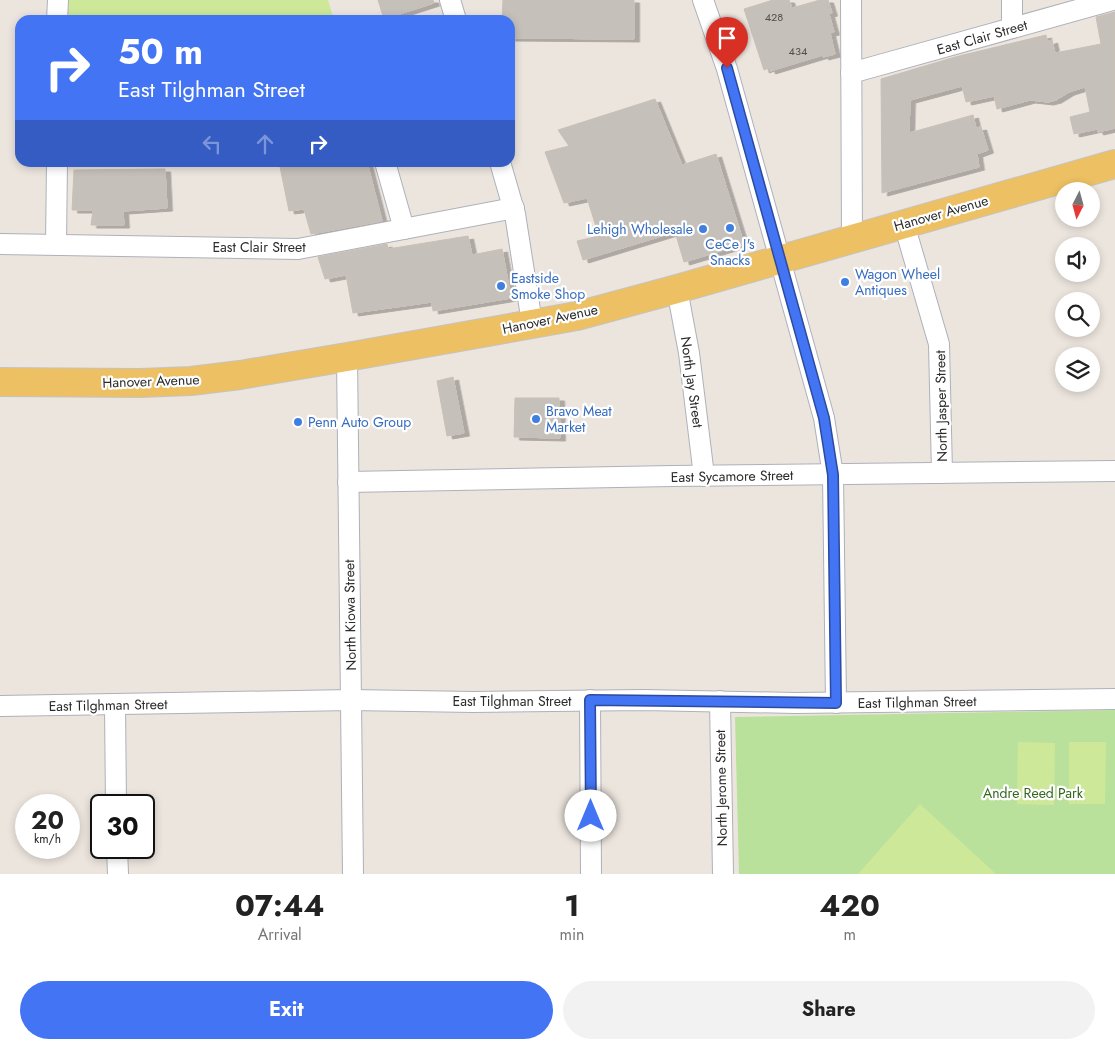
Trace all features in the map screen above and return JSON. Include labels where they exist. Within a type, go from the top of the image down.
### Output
[{"type":"main road","name":"Hanover Avenue","points":[[0,382],[140,383],[191,381],[240,375],[347,357],[577,316],[781,260],[1115,164]]},
{"type":"street","points":[[58,0],[58,15]]},
{"type":"street","points":[[450,0],[454,15]]},
{"type":"street","points":[[703,0],[727,68],[824,418],[833,475],[836,703]]},
{"type":"street","points":[[850,0],[852,239]]},
{"type":"street","points":[[1012,0],[1012,28]]},
{"type":"street","name":"East Clair Street","points":[[851,74],[1113,0]]},
{"type":"street","points":[[56,244],[57,167]]},
{"type":"street","points":[[386,167],[404,229]]},
{"type":"street","points":[[502,167],[514,208],[532,323]]},
{"type":"street","name":"East Clair Street","points":[[0,244],[298,249],[514,208]]},
{"type":"street","name":"North Jasper Street","points":[[904,224],[939,344],[942,474]]},
{"type":"street","name":"North Jay Street","points":[[677,289],[689,353],[704,476]]},
{"type":"street","name":"North Kiowa Street","points":[[347,357],[353,874]]},
{"type":"street","name":"East Sycamore Street","points":[[348,482],[1115,471]]},
{"type":"street","name":"East Tilghman Street","points":[[0,706],[115,706],[351,700],[836,703],[1115,699]]},
{"type":"street","points":[[590,700],[591,874]]},
{"type":"street","name":"North Jerome Street","points":[[720,702],[723,874]]},
{"type":"street","points":[[115,706],[116,794]]},
{"type":"street","points":[[117,859],[118,874]]},
{"type":"green space","points":[[65,0],[328,0],[332,15],[65,15]]},
{"type":"green space","name":"Andre Reed Park","points":[[1115,710],[1115,874],[739,874],[735,717]]},
{"type":"green space","points":[[1018,742],[1055,743],[1054,805],[1017,804]]},
{"type":"green space","points":[[1069,742],[1106,742],[1105,804],[1069,804]]},
{"type":"green space","points":[[920,804],[996,874],[858,874]]},
{"type":"building","points":[[378,0],[433,0],[434,3],[396,15],[383,15]]},
{"type":"building","points":[[503,0],[634,0],[634,39],[515,38],[515,15],[502,15]]},
{"type":"building","points":[[773,0],[789,0],[792,8],[820,0],[828,0],[832,13],[829,14],[834,32],[830,33],[835,54],[823,57],[823,55],[770,71],[769,68],[764,70],[744,9]]},
{"type":"building","points":[[1115,12],[1115,128],[1098,132],[1097,129],[1074,134],[1070,117],[1090,112],[1085,87],[1048,102],[1030,100],[997,109],[994,96],[966,102],[962,86],[910,100],[909,133],[973,115],[976,128],[981,127],[988,150],[977,154],[979,167],[882,193],[881,79],[955,57],[1046,35],[1047,42],[1052,40],[1055,53],[1101,44],[1096,17]]},
{"type":"building","points":[[655,99],[682,165],[716,154],[744,244],[684,262],[675,232],[583,260],[577,241],[599,236],[587,198],[564,203],[545,152],[569,146],[558,130]]},
{"type":"building","points":[[280,167],[368,167],[382,221],[311,234],[304,209],[289,211]]},
{"type":"building","points":[[165,169],[167,208],[123,211],[124,225],[91,225],[93,210],[72,210],[74,170]]},
{"type":"building","points":[[468,236],[472,255],[502,249],[511,298],[433,311],[432,302],[353,313],[346,275],[325,279],[318,257],[387,244],[388,249]]},
{"type":"building","points":[[453,377],[464,433],[447,436],[437,381]]},
{"type":"building","points":[[515,398],[559,398],[560,438],[514,437]]},
{"type":"place","name":"CeCe J's Snacks","points":[[730,228]]},
{"type":"place","name":"Lehigh Wholesale","points":[[703,229]]},
{"type":"place","name":"Wagon Wheel Antiques","points":[[845,282]]},
{"type":"place","name":"Eastside Smoke Shop","points":[[501,286]]},
{"type":"place","name":"Bravo Meat Market","points":[[536,419]]},
{"type":"place","name":"Penn Auto Group","points":[[298,422]]},
{"type":"route","points":[[591,816],[590,700],[836,703],[833,475],[824,418],[727,68]]}]
